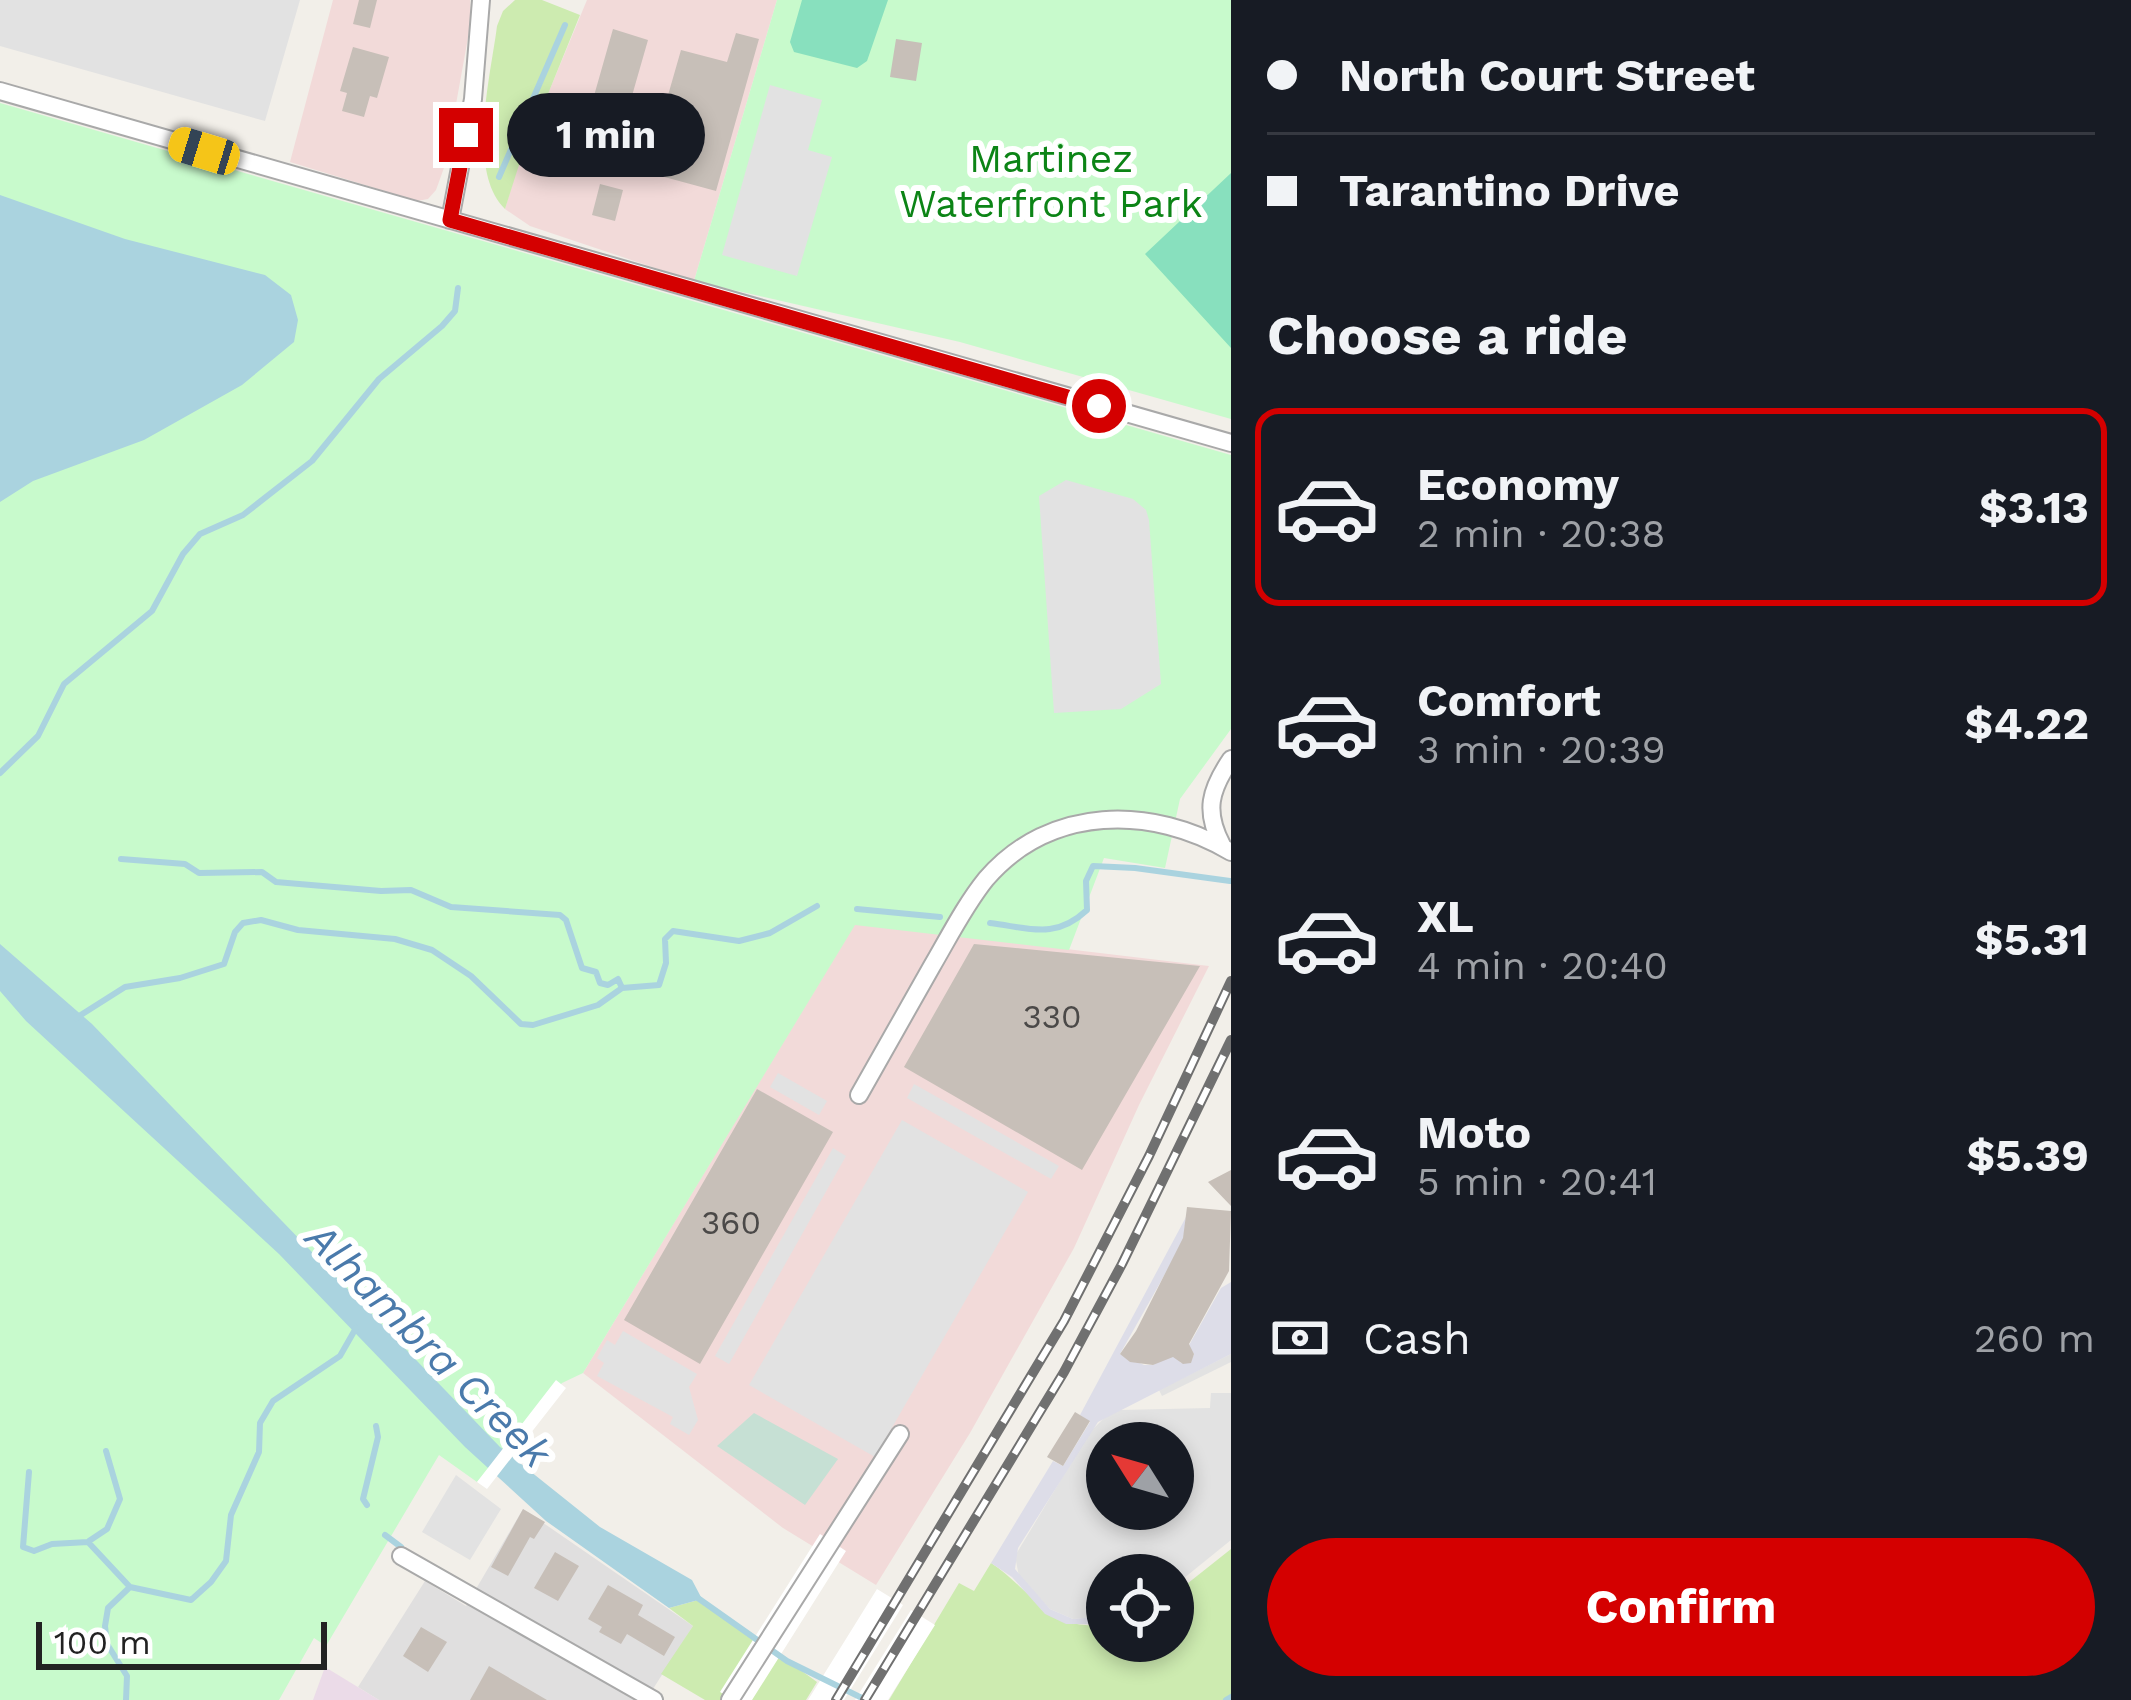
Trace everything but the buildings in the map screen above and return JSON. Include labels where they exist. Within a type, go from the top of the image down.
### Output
[{"type":"street","points":[[450,220],[473,99],[481,0]]},
{"type":"street","points":[[0,91],[1231,442]]},
{"type":"street","points":[[1227,850],[1210,822],[1209,807],[1218,778],[1231,759]]},
{"type":"street","points":[[859,1095],[973,897],[1016,852],[1070,825],[1120,818],[1177,826],[1227,850]]},
{"type":"street","points":[[730,1699],[900,1434]]},
{"type":"street","points":[[401,1556],[654,1700]]},
{"type":"shaded area","points":[[0,0],[300,0],[265,121],[0,46]]},
{"type":"shaded area","points":[[333,0],[470,0],[471,21],[445,165],[428,199],[417,201],[290,162]]},
{"type":"shaded area","points":[[587,0],[777,0],[694,281],[530,226],[505,209],[517,168]]},
{"type":"shaded area","points":[[770,85],[822,100],[808,150],[832,157],[797,276],[722,255]]},
{"type":"shaded area","points":[[1066,480],[1133,499],[1146,510],[1149,520],[1161,684],[1121,709],[1054,713],[1039,496]]},
{"type":"shaded area","points":[[855,924],[1209,966],[1074,1248],[970,1433],[876,1585],[783,1528],[583,1373]]},
{"type":"shaded area","points":[[778,1073],[827,1101],[819,1115],[770,1087]]},
{"type":"shaded area","points":[[914,1084],[1059,1166],[1051,1179],[907,1098]]},
{"type":"shaded area","points":[[902,1120],[1028,1192],[875,1457],[749,1385]]},
{"type":"shaded area","points":[[833,1148],[846,1156],[729,1364],[715,1356]]},
{"type":"shaded area","points":[[1186,1217],[1183,1242],[1120,1354],[1144,1365],[1173,1353],[1181,1363],[1190,1363],[1194,1354],[1188,1347],[1221,1288],[1231,1282],[1231,1354],[1098,1422],[1080,1415]]},
{"type":"shaded area","points":[[623,1331],[697,1374],[689,1387],[698,1420],[689,1435],[670,1424],[673,1417],[597,1376],[604,1363],[597,1358],[607,1340],[615,1345]]},
{"type":"shaded area","points":[[1231,1354],[1231,1362],[1162,1396],[1159,1390]]},
{"type":"shaded area","points":[[1211,1393],[1231,1393],[1231,1540],[1194,1570],[1194,1554],[1086,1554],[1086,1618],[1073,1619],[1050,1609],[1019,1576],[1015,1556],[1086,1438],[1086,1530],[1194,1530],[1194,1422],[1100,1422],[1120,1410],[1210,1408]]},
{"type":"shaded area","points":[[1086,1429],[1086,1441],[1018,1548],[1015,1569],[1050,1609],[1073,1619],[1086,1618],[1086,1624],[1066,1624],[1045,1614],[1012,1577],[991,1563],[1053,1461],[1063,1466]]},
{"type":"shaded area","points":[[456,1475],[501,1509],[470,1560],[422,1532]]},
{"type":"shaded area","points":[[523,1509],[693,1626],[646,1700],[379,1700],[358,1687],[425,1581],[466,1606]]},
{"type":"shaded area","points":[[325,1667],[379,1700],[313,1700]]},
{"type":"green space","points":[[515,0],[542,0],[580,15],[505,209],[486,171],[484,122],[497,26],[503,11]]},
{"type":"green space","name":"Martinez Waterfront Park","points":[[777,0],[1231,0],[1231,419],[960,342],[694,281]]},
{"type":"green space","points":[[802,0],[888,0],[867,61],[857,68],[794,52],[790,42]]},
{"type":"green space","points":[[0,103],[1231,455],[1231,729],[1180,799],[1165,868],[1104,858],[1069,950],[855,925],[583,1373],[562,1383],[477,1482],[439,1455],[326,1646],[314,1638],[279,1700],[0,1700]]},
{"type":"green space","points":[[1231,173],[1231,348],[1145,254]]},
{"type":"green space","points":[[754,1413],[838,1459],[805,1505],[717,1446]]},
{"type":"green space","points":[[1231,1549],[1231,1700],[889,1700],[959,1583],[974,1591],[991,1563],[1056,1616],[1086,1625],[1086,1662],[1194,1662],[1194,1578]]},
{"type":"green space","points":[[702,1599],[817,1682],[806,1700],[705,1700],[661,1674],[693,1626],[669,1608]]},
{"type":"water","points":[[0,195],[125,239],[265,275],[291,295],[298,320],[294,342],[242,385],[144,440],[33,481],[0,502]]},
{"type":"water","points":[[0,944],[92,1024],[500,1447],[600,1527],[692,1580],[702,1599],[669,1608],[546,1521],[465,1447],[279,1254],[26,1021],[0,991]]},
{"type":"pier","points":[[556,1380],[566,1388],[487,1489],[477,1482]]},
{"type":"pier","points":[[820,1534],[846,1551],[752,1700],[733,1700],[720,1692]]},
{"type":"pier","points":[[877,1589],[903,1605],[844,1700],[808,1700]]},
{"type":"pier","points":[[911,1610],[935,1625],[888,1700],[855,1700]]},
{"type":"waterway","points":[[499,177],[565,25]]},
{"type":"waterway","points":[[0,773],[38,736],[64,684],[152,611],[183,554],[200,534],[243,515],[312,461],[379,379],[455,311],[458,288]]},
{"type":"waterway","points":[[121,859],[185,864],[199,873],[262,872],[276,882],[411,890],[451,907],[560,915],[566,920],[582,968],[596,972],[600,983],[608,985],[618,979],[622,988]]},
{"type":"waterway","points":[[990,923],[1042,930],[1075,919],[1087,910],[1086,881],[1093,866],[1230,881]]},
{"type":"waterway","points":[[76,1018],[125,987],[180,978],[224,964],[235,932],[243,923],[261,920],[298,930],[395,939],[432,950],[471,976],[521,1024],[533,1025],[598,1005],[622,988],[659,985],[666,963],[665,939],[673,931],[739,941],[770,933],[817,906]]},
{"type":"waterway","points":[[857,909],[940,917]]},
{"type":"waterway","points":[[29,1472],[23,1547],[34,1551],[52,1544],[88,1542],[130,1587],[191,1600],[226,1561],[231,1515],[259,1452],[260,1423],[273,1401],[340,1356],[356,1328]]},
{"type":"waterway","points":[[367,1505],[363,1499],[378,1437],[376,1426]]},
{"type":"waterway","points":[[89,1541],[107,1529],[120,1499],[106,1451]]},
{"type":"waterway","points":[[385,1535],[401,1547]]},
{"type":"waterway","points":[[126,1700],[127,1676],[107,1644],[105,1626],[108,1608],[130,1587]]},
{"type":"waterway","name":"Alhambra Creek","points":[[695,1596],[787,1661],[866,1700]]},
{"type":"waterway","name":"Alhambra Creek","points":[[1226,1700],[1231,1697]]},
{"type":"railway","points":[[836,1700],[1064,1321],[1231,981]]},
{"type":"railway","points":[[865,1700],[1064,1372],[1231,1040]]},
{"type":"route","points":[[466,135],[450,220],[1099,406]]}]
